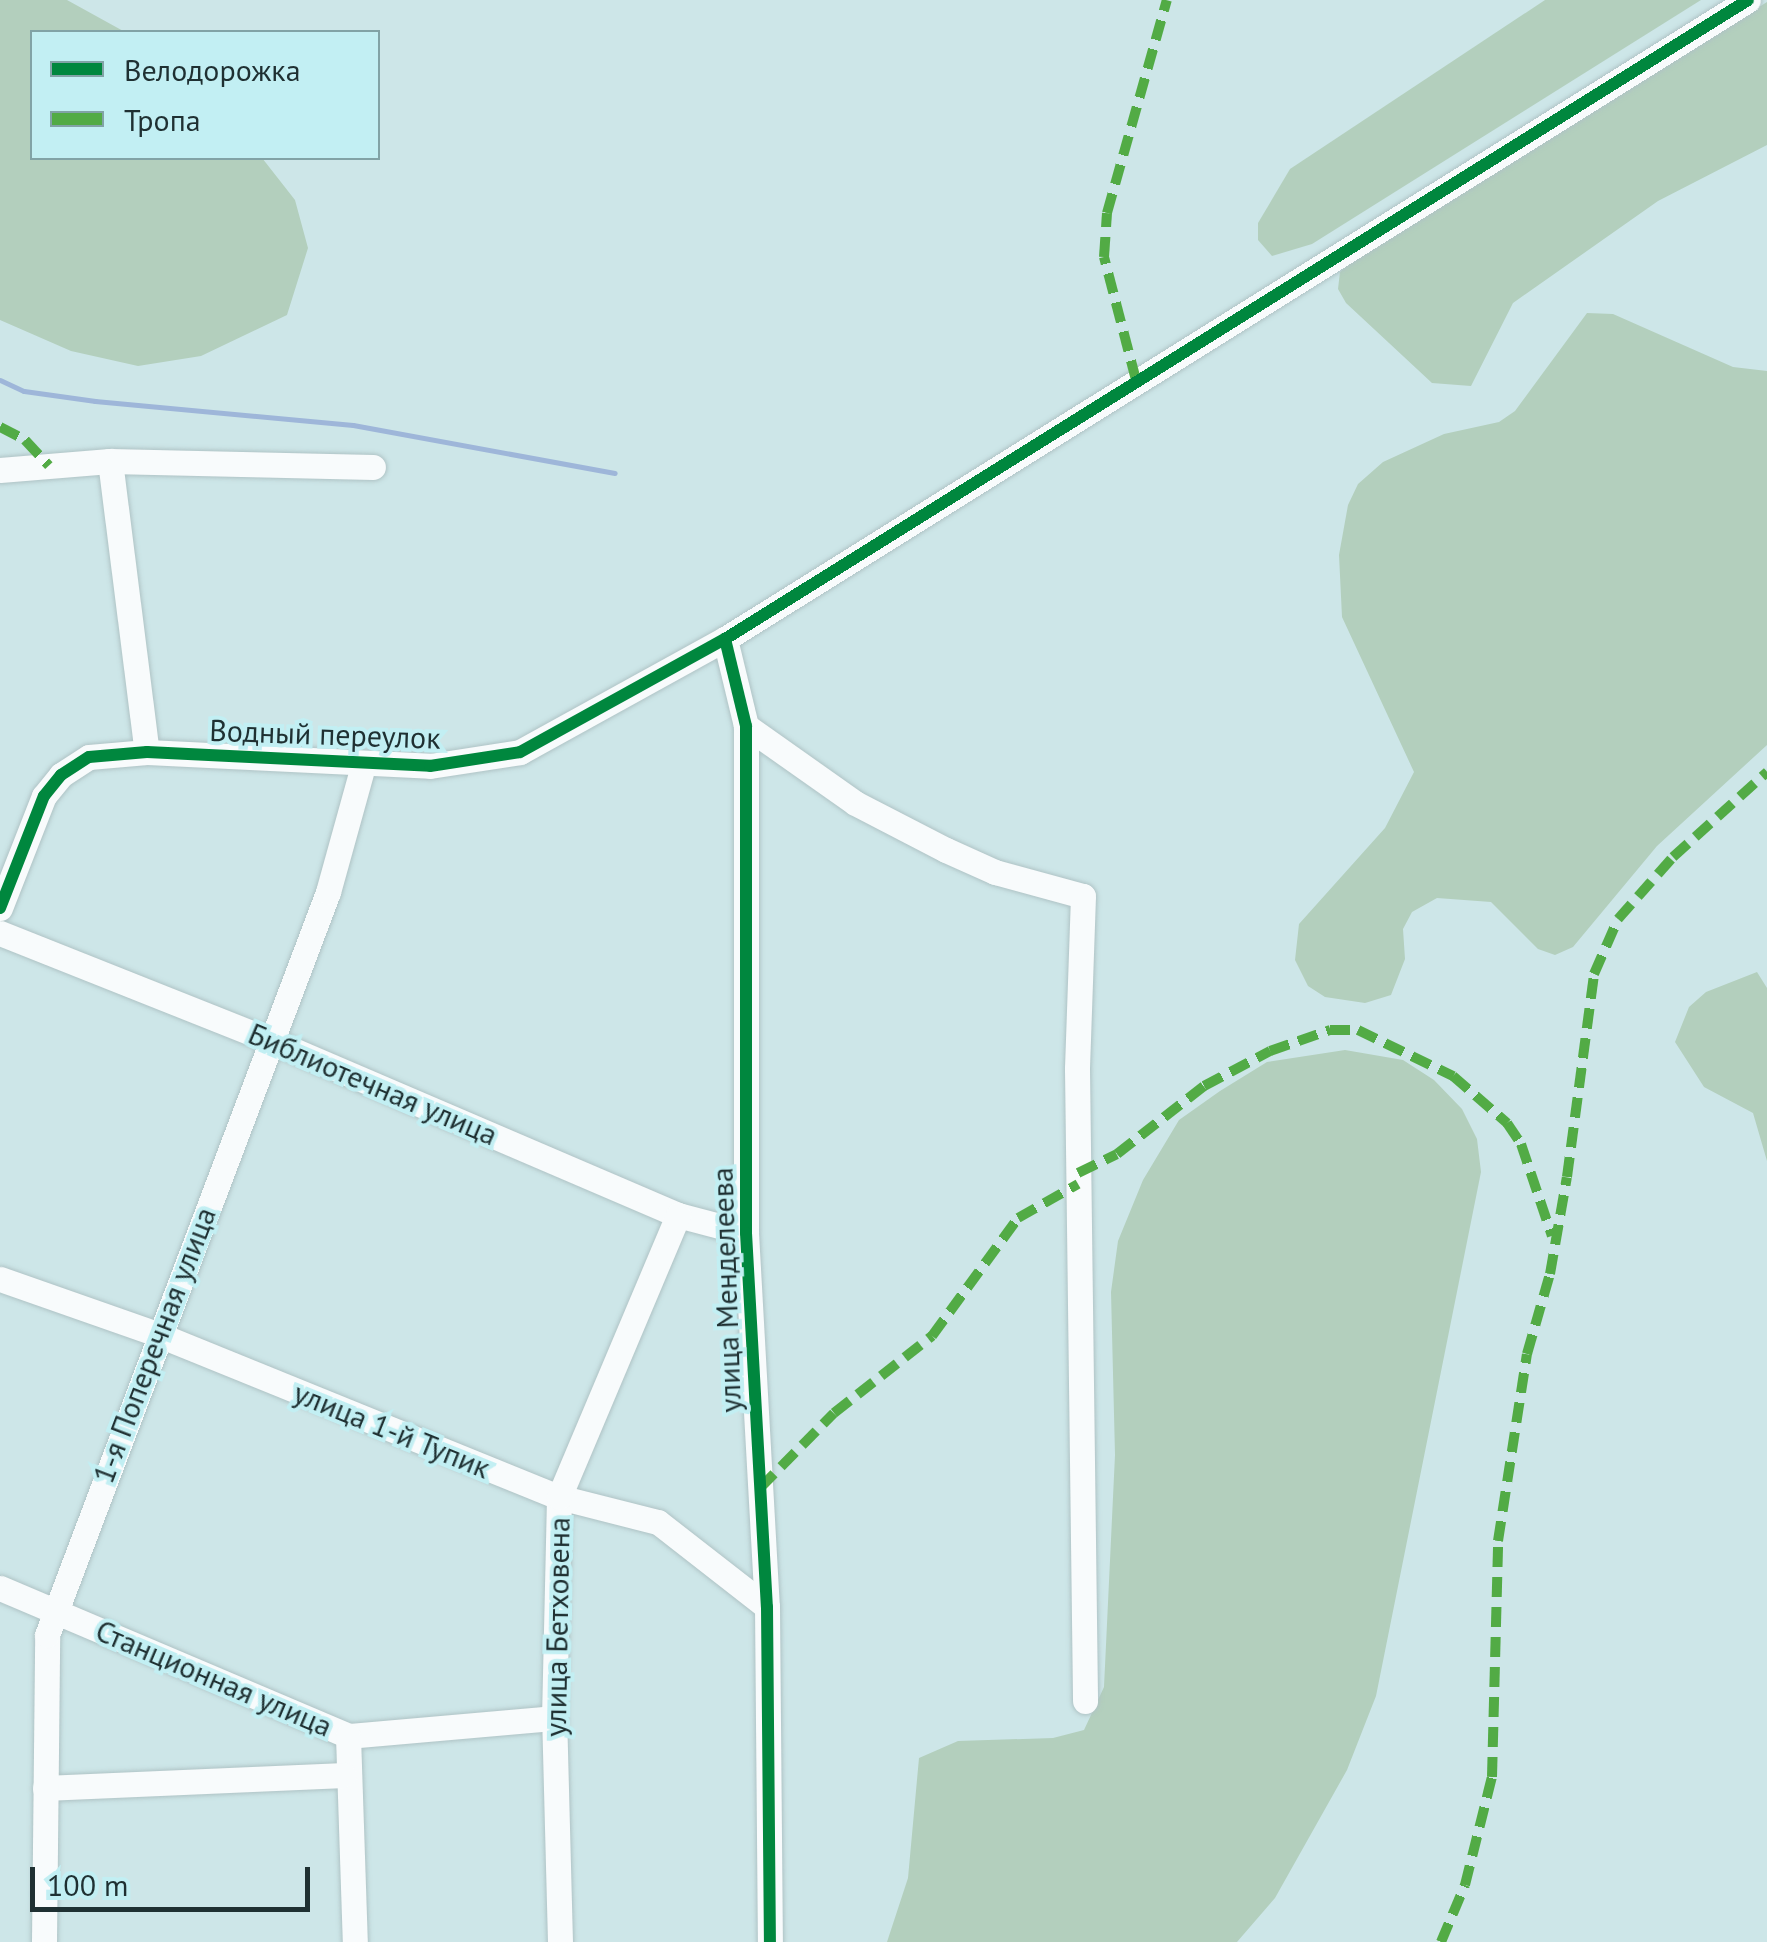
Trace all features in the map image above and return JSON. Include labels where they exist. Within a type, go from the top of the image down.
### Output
[{"type":"street","name":"Водный переулок","points":[[0,908],[44,796],[76,764],[108,753],[430,766],[520,752],[725,638],[1748,0]]},
{"type":"street","points":[[110,462],[146,752]]},
{"type":"street","points":[[0,470],[110,462],[373,468]]},
{"type":"street","name":"улица Менделеева","points":[[725,638],[746,726],[746,1234],[766,1608],[770,1942]]},
{"type":"street","points":[[746,726],[855,804],[946,850],[995,872],[1083,896],[1077,1069],[1086,1701]]},
{"type":"street","name":"1-я Поперечная улица","points":[[44,1942],[47,1635],[54,1609],[328,892],[362,766]]},
{"type":"street","name":"Библиотечная улица","points":[[0,933],[272,1040],[678,1215],[746,1234]]},
{"type":"street","name":"улица Бетховена","points":[[560,1942],[554,1718],[559,1497],[678,1215]]},
{"type":"street","name":"улица 1-й Тупик","points":[[0,1279],[156,1334],[559,1497],[672,1530],[766,1608]]},
{"type":"street","name":"Станционная улица","points":[[0,1588],[348,1736],[554,1718]]},
{"type":"street","points":[[348,1736],[344,1774],[355,1942]]},
{"type":"street","points":[[45,1788],[344,1774]]},
{"type":"green space","points":[[0,0],[67,0],[121,30],[30,30],[30,160],[264,160],[295,200],[308,248],[287,315],[201,356],[138,366],[71,351],[0,320]]},
{"type":"green space","points":[[1545,0],[1701,0],[1312,244],[1272,256],[1258,240],[1258,223],[1290,169]]},
{"type":"green space","points":[[1767,2],[1767,145],[1658,201],[1513,303],[1471,386],[1432,383],[1346,303],[1338,289],[1340,272],[1353,260]]},
{"type":"green space","points":[[1587,313],[1613,314],[1733,367],[1767,371],[1767,745],[1657,846],[1573,947],[1555,955],[1538,949],[1491,902],[1437,898],[1412,912],[1403,929],[1405,959],[1391,995],[1365,1003],[1325,997],[1308,986],[1295,960],[1299,924],[1385,828],[1414,772],[1342,617],[1339,555],[1348,505],[1358,484],[1383,462],[1444,434],[1499,422],[1515,411]]},
{"type":"green space","points":[[1757,972],[1767,988],[1767,1161],[1753,1113],[1704,1087],[1675,1042],[1689,1007],[1706,992]]},
{"type":"green space","points":[[1345,1050],[1403,1060],[1434,1080],[1462,1109],[1477,1139],[1481,1172],[1376,1696],[1347,1770],[1275,1898],[1237,1942],[887,1942],[908,1878],[919,1758],[958,1741],[1053,1738],[1084,1730],[1104,1687],[1115,1455],[1111,1292],[1118,1241],[1143,1180],[1179,1120],[1220,1091],[1267,1062]]},
{"type":"waterway","points":[[0,380],[24,391],[95,401],[353,425],[615,473]]},
{"type":"marked path","points":[[1136,380],[1104,257],[1107,213],[1167,0]]},
{"type":"marked path","points":[[0,427],[25,440],[49,466]]},
{"type":"marked path","points":[[1441,1942],[1465,1885],[1492,1777],[1498,1541],[1527,1354],[1550,1274],[1567,1177],[1594,974],[1618,919],[1673,857],[1767,772]]},
{"type":"marked path","points":[[1078,1173],[1117,1154],[1204,1086],[1270,1051],[1330,1030],[1358,1030],[1453,1076],[1507,1123],[1521,1144],[1552,1236]]},
{"type":"marked path","points":[[760,1488],[834,1413],[932,1336],[1018,1218],[1078,1184]]},
{"type":"cycle path","points":[[0,908],[44,796],[61,775],[89,757],[147,752],[430,766],[520,752],[725,639],[1748,0]]},
{"type":"cycle path","points":[[725,639],[746,726],[746,1233],[767,1607],[770,1942]]}]
